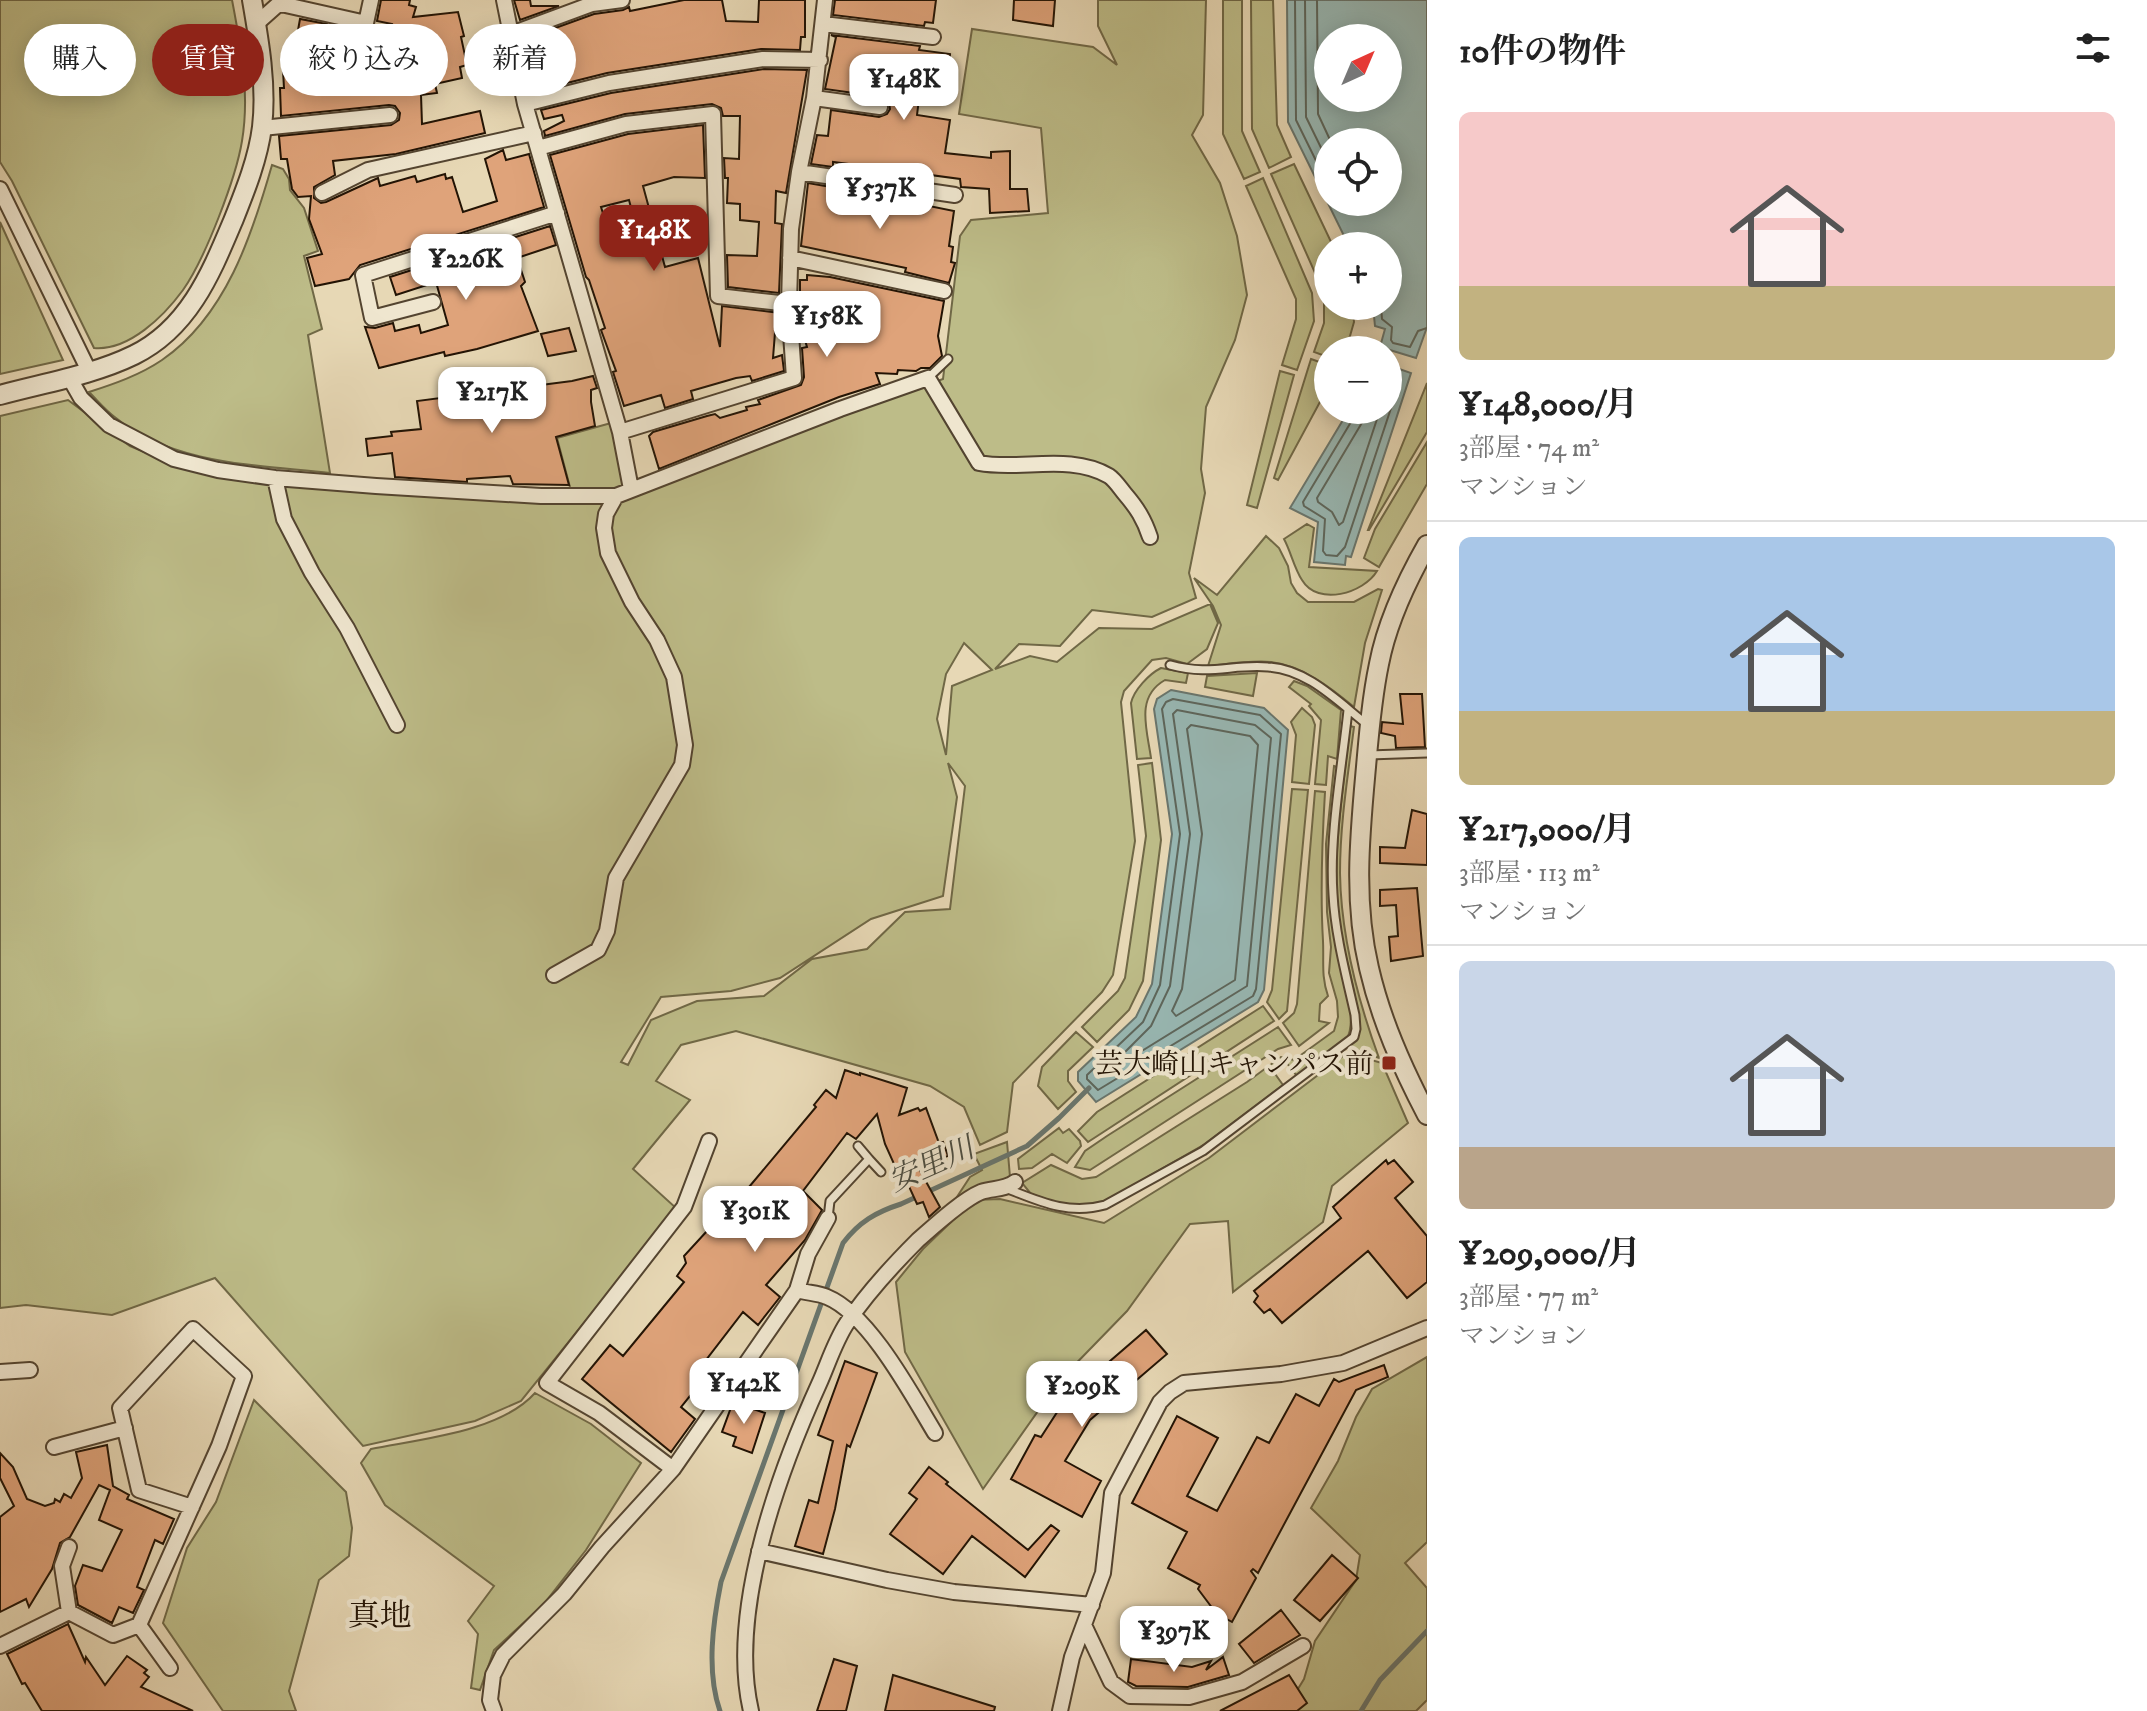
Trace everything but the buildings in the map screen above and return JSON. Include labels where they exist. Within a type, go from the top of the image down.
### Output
[{"type":"street","points":[[252,0],[256,24]]},
{"type":"street","points":[[256,24],[282,2],[366,23],[371,0]]},
{"type":"street","points":[[504,0],[509,24]]},
{"type":"street","points":[[538,24],[592,4],[622,0]]},
{"type":"street","points":[[620,432],[794,378],[789,304],[790,258],[799,172],[820,60],[825,0]]},
{"type":"street","points":[[823,24],[933,37]]},
{"type":"street","points":[[525,104],[609,83],[763,59],[820,60]]},
{"type":"street","points":[[0,395],[89,371],[136,354],[160,337],[196,300],[210,277],[239,206],[262,128],[263,96]]},
{"type":"street","points":[[523,96],[620,432],[631,489]]},
{"type":"street","points":[[814,98],[880,107]]},
{"type":"street","points":[[322,193],[368,170],[626,124],[713,114],[718,296],[789,304]]},
{"type":"street","points":[[262,128],[390,115]]},
{"type":"street","points":[[799,172],[955,195]]},
{"type":"street","points":[[0,189],[89,371]]},
{"type":"street","points":[[433,302],[372,318],[363,275],[557,213]]},
{"type":"street","points":[[790,258],[944,291]]},
{"type":"street","points":[[69,377],[75,391],[100,416],[136,441],[174,459],[218,470],[275,478],[541,496],[616,496],[928,378],[979,463],[1013,466],[1058,464],[1094,470],[1111,477],[1143,515],[1150,537]]},
{"type":"street","points":[[275,478],[284,519],[312,573],[347,628],[397,725]]},
{"type":"street","points":[[554,975],[598,950],[603,941],[616,878],[682,765],[685,745],[674,677],[608,553],[604,528],[606,514],[616,496]]},
{"type":"street","points":[[1427,545],[1393,617],[1379,663],[1367,755],[1359,876],[1368,964],[1390,1037],[1427,1115]]},
{"type":"street","points":[[673,1469],[599,1413],[547,1383],[684,1207],[709,1141]]},
{"type":"street","points":[[751,1711],[744,1683],[749,1610],[759,1551],[797,1433],[845,1325],[893,1266],[921,1238],[970,1198],[983,1191],[1010,1185]]},
{"type":"street","points":[[494,1711],[490,1700],[493,1675],[503,1655],[564,1594],[673,1469],[803,1292],[808,1254],[828,1218]]},
{"type":"street","points":[[803,1292],[828,1297],[853,1315],[896,1368],[935,1433]]},
{"type":"street","points":[[1060,1711],[1072,1657],[1103,1573],[1112,1493],[1160,1402],[1184,1383],[1281,1374],[1343,1363],[1427,1328]]},
{"type":"street","points":[[69,1612],[113,1635],[139,1625],[192,1507],[219,1446],[244,1376],[193,1329],[120,1408],[139,1490],[192,1507]]},
{"type":"street","points":[[0,1372],[30,1370]]},
{"type":"street","points":[[54,1447],[125,1428]]},
{"type":"street","points":[[69,1547],[62,1566],[69,1612]]},
{"type":"street","points":[[759,1551],[954,1592],[1092,1605]]},
{"type":"street","points":[[0,1646],[69,1612]]},
{"type":"street","points":[[139,1625],[170,1668]]},
{"type":"street","points":[[1084,1625],[1111,1682],[1130,1696],[1189,1697],[1242,1682],[1303,1646]]},
{"type":"lane","points":[[928,378],[948,359]]},
{"type":"lane","points":[[1170,665],[1207,671],[1268,667],[1294,673],[1322,689],[1370,727]]},
{"type":"lane","points":[[1010,1185],[1056,1208],[1075,1210],[1105,1205],[1203,1151],[1354,1037],[1355,1015],[1332,892],[1333,850],[1348,710]]},
{"type":"lane","points":[[1367,755],[1427,753]]},
{"type":"lane","points":[[858,1146],[881,1172]]},
{"type":"lane","points":[[828,1218],[830,1201],[869,1159]]},
{"type":"shaded area","points":[[0,0],[232,0],[236,24],[152,24],[152,96],[245,96],[244,123],[233,176],[210,239],[192,276],[156,321],[133,338],[120,344],[94,348],[0,162]]},
{"type":"shaded area","points":[[1098,0],[1206,0],[1203,115],[1192,135],[1220,183],[1237,236],[1247,295],[1235,340],[1206,407],[1201,469],[1205,493],[1189,573],[1196,598],[1152,617],[1092,610],[1060,646],[1019,644],[995,669],[1030,656],[1057,662],[1099,628],[1152,629],[1210,604],[1218,623],[1207,649],[1187,664],[1166,658],[1152,660],[1124,691],[1121,702],[1135,841],[1113,975],[1102,992],[1013,1083],[1007,1132],[980,1145],[964,1107],[930,1086],[736,1031],[681,1045],[656,1081],[690,1100],[633,1169],[676,1208],[655,1235],[521,1401],[475,1421],[363,1446],[215,1278],[112,1315],[26,1305],[0,1308],[0,416],[68,400],[130,446],[176,465],[264,484],[493,500],[609,502],[943,379],[960,236],[971,220],[1048,213],[1041,128],[959,114],[972,29],[1093,47],[1117,65],[1098,26]],"holes":[[[964,643],[992,670],[952,686],[946,755],[937,719],[946,674]],[[948,763],[965,786],[950,909],[905,912],[867,949],[812,959],[764,996],[697,1001],[651,1020],[628,1065],[621,1062],[661,997],[731,991],[780,978],[871,919],[943,896],[957,797]]]},
{"type":"shaded area","points":[[1223,0],[1242,0],[1242,131],[1260,172],[1244,179],[1223,134]]},
{"type":"shaded area","points":[[1251,0],[1273,0],[1277,125],[1291,157],[1269,168],[1252,129]]},
{"type":"shaded area","points":[[1294,164],[1314,206],[1314,216],[1319,216],[1326,232],[1314,232],[1314,271],[1271,174]]},
{"type":"shaded area","points":[[272,165],[283,169],[289,179],[290,190],[304,208],[318,251],[304,256],[322,329],[308,335],[330,473],[190,454],[139,434],[105,409],[89,392],[127,379],[154,365],[184,342],[203,321],[234,272]]},
{"type":"shaded area","points":[[1263,178],[1312,293],[1314,321],[1297,370],[1282,365],[1296,319],[1296,299],[1246,186]]},
{"type":"shaded area","points":[[0,222],[63,360],[0,374]]},
{"type":"shaded area","points":[[1324,320],[1354,322],[1350,336],[1320,336]]},
{"type":"shaded area","points":[[1311,359],[1314,360],[1314,413],[1278,480],[1274,478]]},
{"type":"shaded area","points":[[1280,371],[1294,375],[1257,508],[1247,505]]},
{"type":"shaded area","points":[[1427,383],[1427,432],[1368,530]]},
{"type":"shaded area","points":[[611,423],[625,483],[618,489],[571,491],[557,438]]},
{"type":"shaded area","points":[[1427,442],[1427,484],[1379,567],[1364,558],[1375,529]]},
{"type":"shaded area","points":[[1307,524],[1314,528],[1309,567],[1377,571],[1371,579],[1341,594],[1329,595],[1309,588],[1299,575],[1284,539]]},
{"type":"shaded area","points":[[1266,536],[1279,548],[1288,566],[1291,583],[1308,602],[1354,602],[1378,589],[1382,590],[1365,643],[1354,707],[1316,678],[1283,664],[1256,662],[1208,666],[1221,625],[1213,606],[1194,578],[1217,595]]},
{"type":"shaded area","points":[[1161,668],[1188,673],[1186,683],[1165,680],[1150,695],[1145,714],[1151,758],[1137,759],[1131,703],[1143,683]]},
{"type":"shaded area","points":[[1257,673],[1253,696],[1205,687],[1207,676]]},
{"type":"shaded area","points":[[1294,681],[1307,686],[1341,710],[1337,759],[1328,756],[1326,785],[1315,784],[1321,720],[1309,706],[1311,704],[1289,687]]},
{"type":"shaded area","points":[[1302,708],[1312,717],[1315,725],[1309,784],[1292,782],[1296,735],[1291,722]]},
{"type":"shaded area","points":[[1350,726],[1354,727],[1341,836],[1343,920],[1364,1013],[1379,1058],[1349,1048],[1355,1037],[1356,1007],[1340,929],[1336,878]]},
{"type":"shaded area","points":[[1152,763],[1161,840],[1143,981],[1129,1010],[1097,1042],[1082,1027],[1118,991],[1125,978],[1146,836],[1138,765]]},
{"type":"shaded area","points":[[1334,766],[1337,767],[1330,896],[1331,917],[1350,1005],[1350,1031],[1346,1040],[1297,1076],[1286,1062],[1273,1071],[1283,1085],[1205,1144],[1107,1200],[1089,1206],[1063,1205],[1031,1194],[1022,1183],[1051,1165],[1082,1179],[1096,1177],[1247,1082],[1281,1057],[1294,1060],[1334,1031],[1338,1017],[1329,973],[1331,947],[1326,844]]},
{"type":"shaded area","points":[[1292,789],[1308,790],[1287,1011],[1279,1019],[1267,1002],[1272,990]]},
{"type":"shaded area","points":[[1315,791],[1325,792],[1322,904],[1324,975],[1328,996],[1320,1004],[1319,1021],[1329,1023],[1299,1046],[1283,1023],[1294,1013],[1297,1004]]},
{"type":"shaded area","points":[[1263,1006],[1274,1021],[1088,1142],[1078,1131],[1097,1112]]},
{"type":"shaded area","points":[[1278,1027],[1291,1045],[1278,1049],[1090,1170],[1075,1167],[1085,1151]]},
{"type":"shaded area","points":[[1076,1032],[1093,1047],[1068,1071],[1068,1081],[1076,1092],[1058,1109],[1038,1086],[1042,1067]]},
{"type":"shaded area","points":[[1347,1053],[1382,1063],[1408,1123],[1332,1186],[1323,1222],[1233,1292],[1228,1221],[1190,1224],[1127,1311],[1060,1380],[983,1489],[905,1352],[896,1282],[923,1249],[974,1200],[1000,1199],[1104,1223],[1209,1158]]},
{"type":"shaded area","points":[[1059,1128],[1063,1133],[1069,1129],[1080,1141],[1081,1146],[1067,1163],[1052,1154],[1032,1168],[1019,1169],[1018,1159]]},
{"type":"shaded area","points":[[1007,1142],[1010,1177],[1006,1183],[953,1203],[970,1177],[982,1170],[974,1154]]},
{"type":"shaded area","points":[[1427,1357],[1427,1542],[1405,1563],[1427,1588],[1427,1700],[1416,1711],[1261,1711],[1293,1697],[1304,1679],[1315,1641],[1356,1580],[1360,1555],[1311,1508],[1338,1461],[1356,1417],[1372,1389]]},
{"type":"shaded area","points":[[535,1393],[591,1424],[641,1463],[586,1550],[543,1605],[494,1650],[480,1690],[471,1688],[478,1634],[468,1621],[494,1586],[385,1505],[361,1463],[371,1449],[459,1432],[502,1417]]},
{"type":"shaded area","points":[[254,1400],[346,1492],[352,1528],[349,1556],[319,1580],[289,1691],[296,1711],[223,1711],[163,1623],[187,1548],[216,1502]]},
{"type":"water","points":[[1287,0],[1427,0],[1427,327],[1416,358],[1402,354],[1402,336],[1383,336],[1385,329],[1375,326],[1374,320],[1402,320],[1402,232],[1342,232],[1334,216],[1402,216],[1402,128],[1314,128],[1314,175],[1288,122]]},
{"type":"water","points":[[1402,370],[1411,373],[1402,401]]},
{"type":"water","points":[[1341,424],[1394,424],[1351,557],[1346,556],[1345,565],[1314,562],[1318,522],[1290,508]]},
{"type":"water","points":[[1171,690],[1264,708],[1288,730],[1264,990],[1258,1002],[1096,1102],[1078,1081],[1078,1072],[1136,1017],[1152,984],[1172,834],[1154,709],[1157,699]]},
{"type":"waterway","name":"安里川","points":[[720,1711],[712,1663],[713,1630],[721,1582],[843,1243],[855,1229],[876,1214],[1027,1146],[1089,1088]]},
{"type":"waterway","name":"安里川","points":[[1361,1711],[1380,1680],[1427,1631]]},
{"type":"place","name":"芸大崎山キャンパス前","points":[[1389,1063]]},
{"type":"district","name":"真地","points":[[380,1615]]}]
